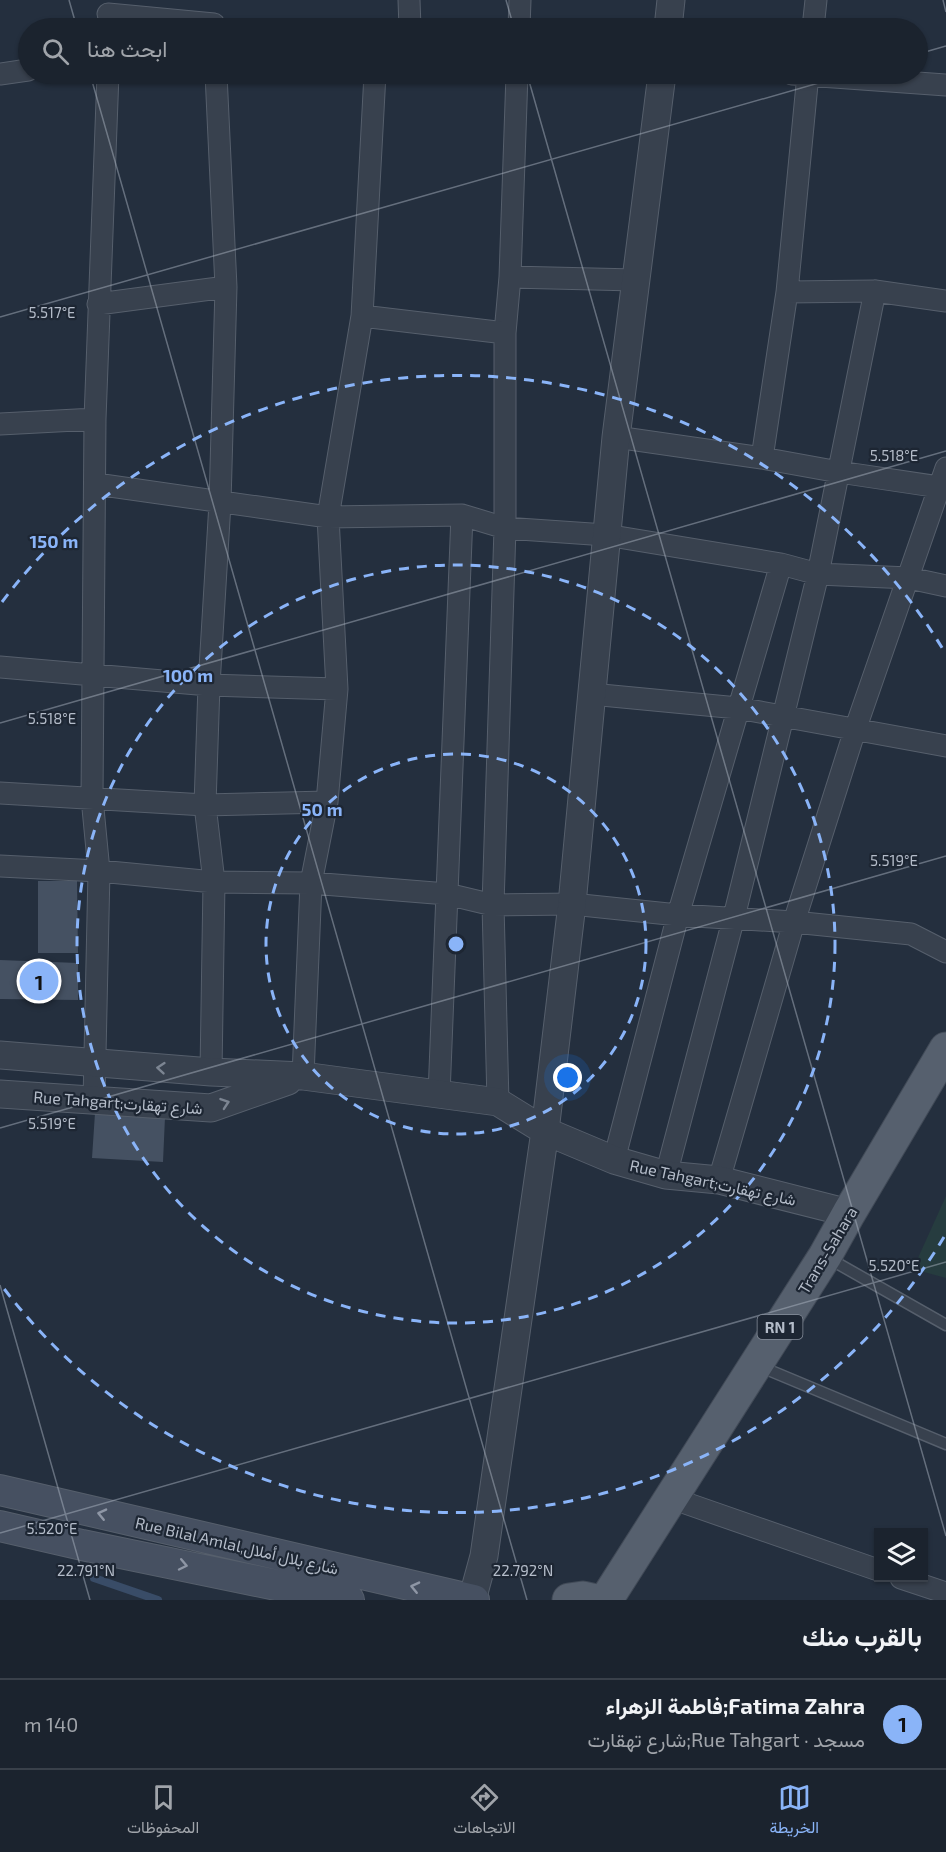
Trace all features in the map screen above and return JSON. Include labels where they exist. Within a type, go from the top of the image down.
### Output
[{"type":"main road","name":"Trans-Sahara","points":[[606,1600],[825,1256],[946,1049]]},
{"type":"main road","name":"Rue Bilal Amlal,شارع بلال أملال","points":[[0,1490],[472,1600]]},
{"type":"main road","name":"Rue Bilal Amlal,شارع بلال أملال","points":[[0,1526],[349,1600]]},
{"type":"main road","points":[[569,1600],[583,1598],[592,1600]]},
{"type":"street","points":[[409,0],[410,18]]},
{"type":"street","points":[[519,18],[520,0]]},
{"type":"street","points":[[669,18],[671,0]]},
{"type":"street","points":[[814,18],[816,0]]},
{"type":"street","points":[[108,14],[150,18]]},
{"type":"street","points":[[0,74],[18,71]]},
{"type":"street","points":[[94,1100],[99,871],[92,798],[95,419],[108,84]]},
{"type":"street","points":[[212,1072],[214,882],[206,805],[209,685],[220,503],[226,287],[216,84]]},
{"type":"street","points":[[303,1076],[311,883],[327,802],[337,689],[328,517],[362,316],[374,84]]},
{"type":"street","points":[[498,1102],[493,905],[505,528],[505,333],[510,277],[517,84]]},
{"type":"street","points":[[472,1600],[484,1556],[545,1131],[572,904],[616,437],[661,84]]},
{"type":"street","points":[[762,458],[787,292],[802,84]]},
{"type":"street","points":[[928,84],[946,85]]},
{"type":"street","points":[[510,277],[635,280]]},
{"type":"street","points":[[98,304],[226,287]]},
{"type":"street","points":[[787,292],[875,291],[946,300]]},
{"type":"street","points":[[666,1175],[785,717],[818,574],[875,291]]},
{"type":"street","points":[[362,316],[505,333]]},
{"type":"street","points":[[0,424],[95,419]]},
{"type":"street","points":[[616,437],[762,458],[839,472],[944,481],[855,729],[794,922],[718,1180]]},
{"type":"street","points":[[96,484],[328,517],[462,515],[505,528],[606,535],[781,564],[818,574],[909,578],[946,586]]},
{"type":"street","points":[[439,1095],[462,515]]},
{"type":"street","points":[[614,1160],[678,915],[781,564]]},
{"type":"street","points":[[0,667],[209,685],[337,689]]},
{"type":"street","points":[[591,694],[738,708],[946,746]]},
{"type":"street","points":[[0,793],[206,805],[327,802]]},
{"type":"street","points":[[0,866],[99,871],[214,882],[311,883],[447,894],[493,905],[572,904],[678,915],[794,922],[911,934],[946,952]]},
{"type":"street","name":"Rue Tahgart;شارع تهقارت","points":[[0,1055],[212,1072],[303,1076],[498,1102],[545,1131],[614,1160],[666,1175],[718,1180],[849,1212]]},
{"type":"street","name":"Rue Tahgart;شارع تهقارت","points":[[0,1094],[211,1108],[303,1076]]},
{"type":"street","points":[[671,1498],[874,1568]]},
{"type":"street","points":[[913,1582],[946,1593]]},
{"type":"lane","points":[[825,1256],[946,1325]]},
{"type":"lane","points":[[756,1365],[946,1444]]},
{"type":"green space","points":[[946,1196],[946,1278],[913,1269]]},
{"type":"building","points":[[38,881],[77,881],[78,953],[38,953]]},
{"type":"building","points":[[0,960],[78,963],[78,1000],[0,999]]},
{"type":"building","points":[[95,1113],[165,1117],[163,1162],[92,1158]]},
{"type":"waterway","points":[[94,1578],[158,1600]]},
{"type":"place","name":"Fatima Zahra;فاطمة الزهراء","points":[[39,981]]}]
